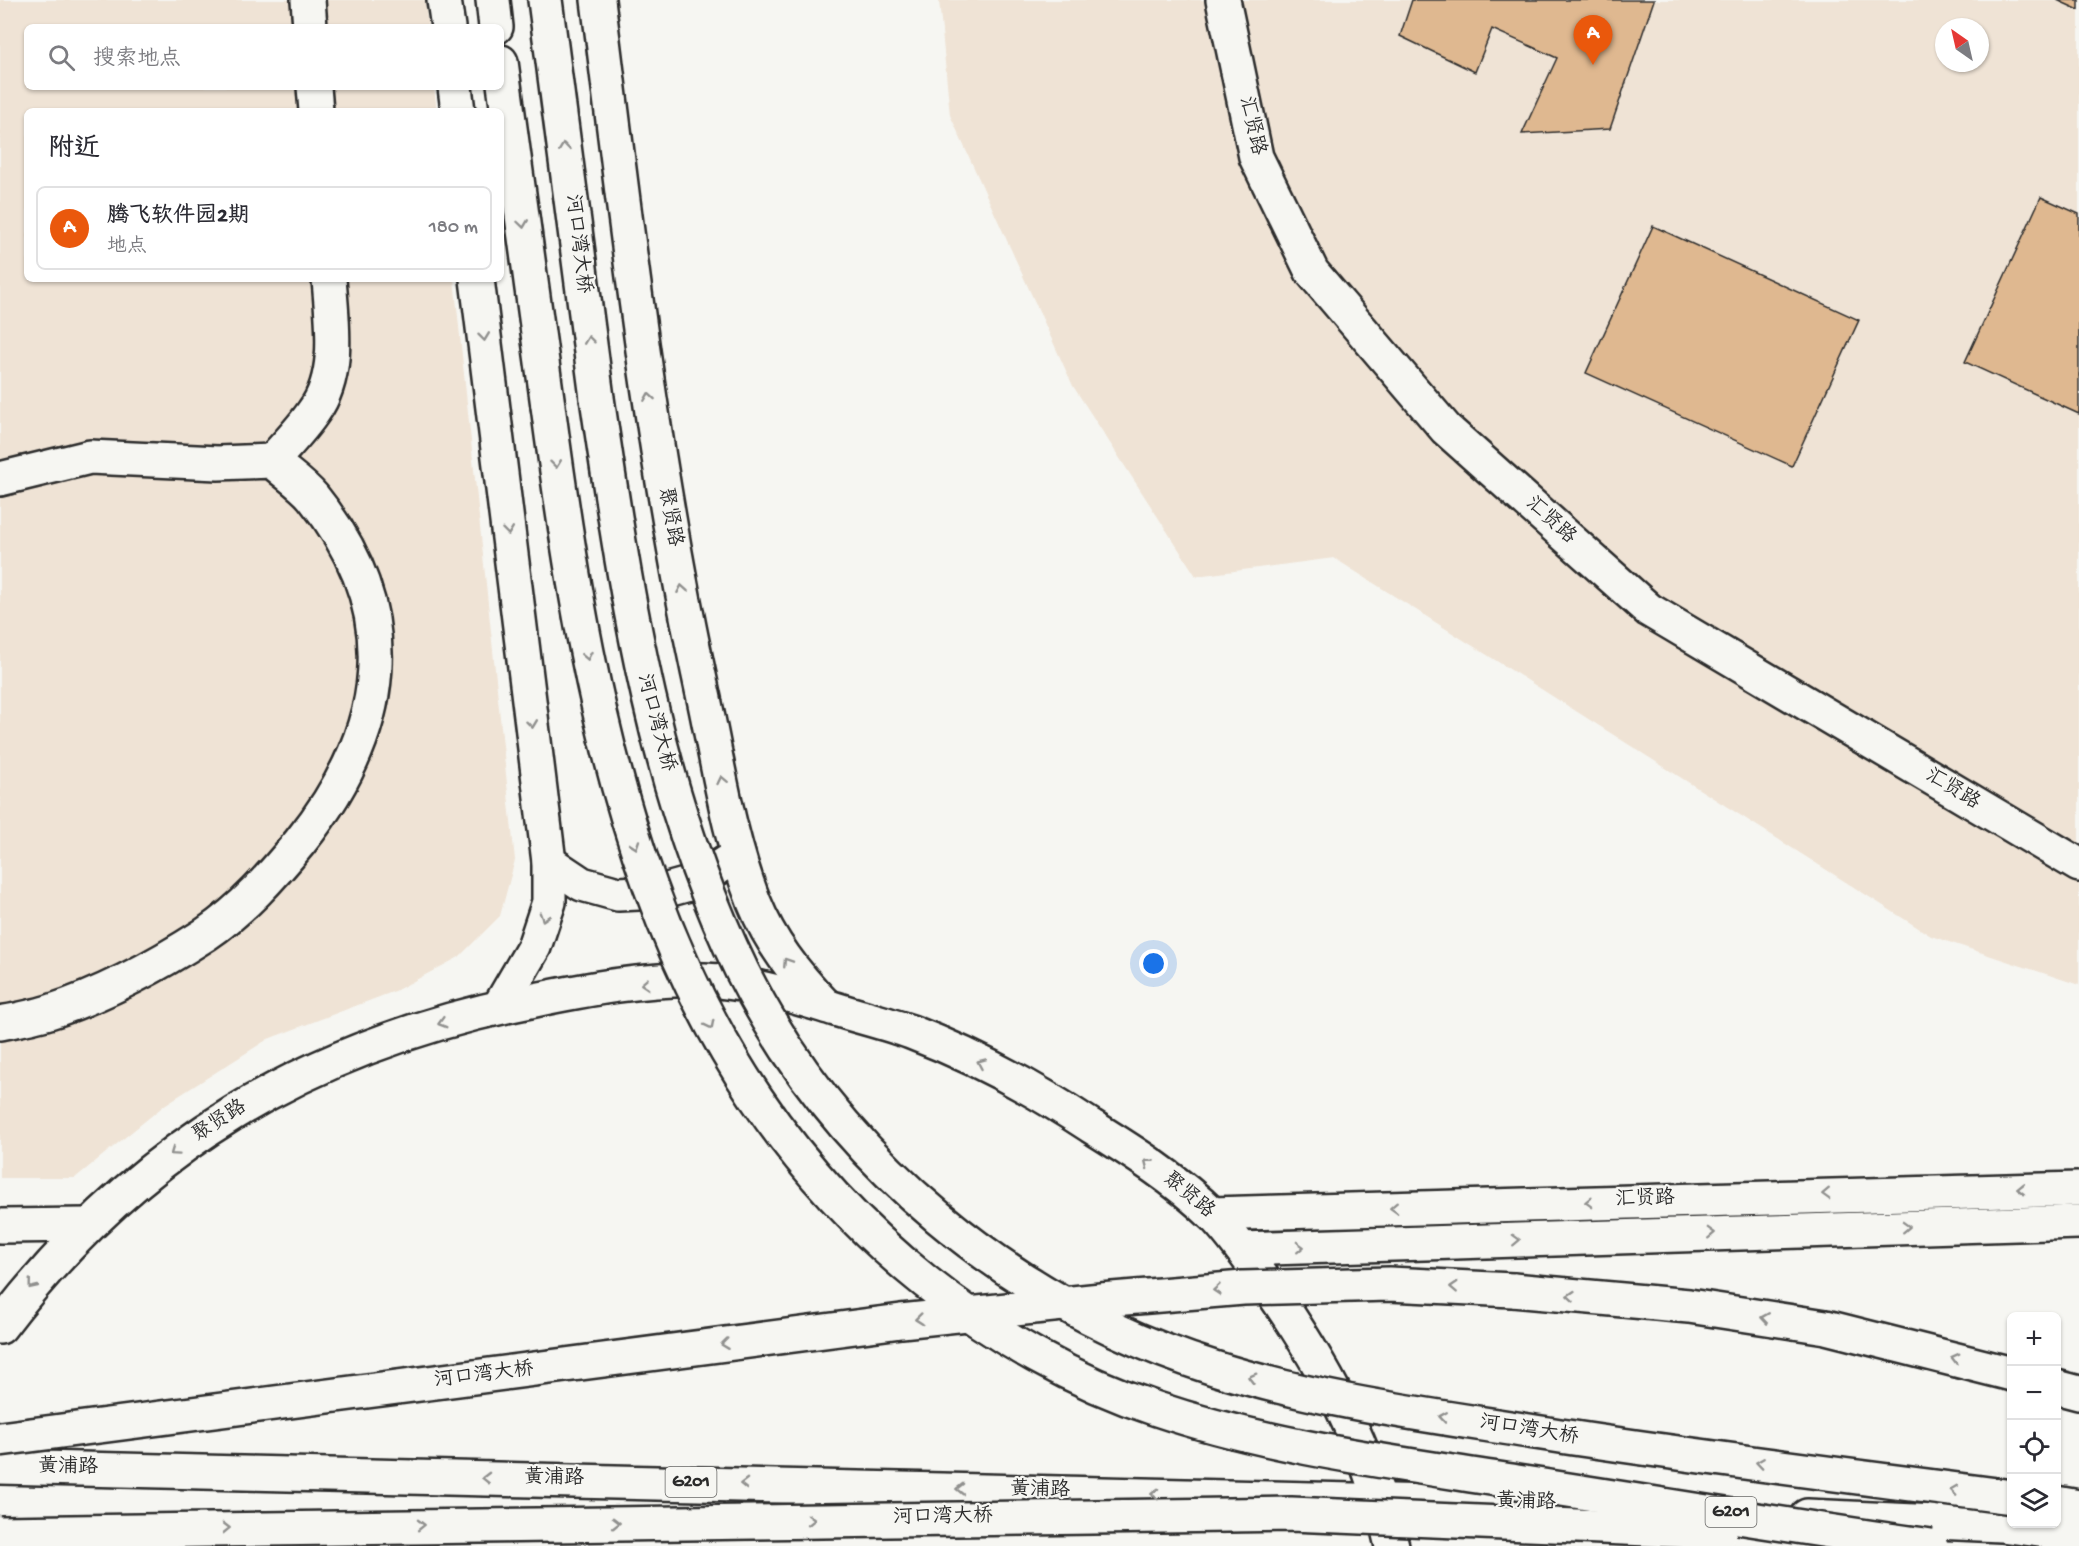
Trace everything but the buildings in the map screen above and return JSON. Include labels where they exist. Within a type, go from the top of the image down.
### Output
[{"type":"main road","points":[[308,0],[310,24]]},
{"type":"main road","points":[[444,0],[448,24]]},
{"type":"main road","points":[[492,0],[496,24]]},
{"type":"main road","name":"河口湾大桥","points":[[545,0],[597,398],[624,581],[657,736],[710,896],[743,973],[784,1042],[829,1105],[873,1156],[922,1203],[992,1261],[1066,1306],[1133,1340],[1216,1369],[1309,1393],[1571,1438],[2007,1496]]},
{"type":"main road","name":"聚贤路","points":[[597,0],[648,394],[688,626],[739,855],[755,903],[774,943],[794,973],[826,1006]]},
{"type":"main road","name":"汇贤路","points":[[1223,0],[1256,157],[1312,272],[1446,429],[1649,610],[2079,865]]},
{"type":"main road","name":"河口湾大桥","points":[[504,84],[563,519],[591,673],[608,751],[631,836],[683,970],[715,1034],[753,1094],[795,1153],[844,1209],[901,1262],[955,1305],[1043,1359],[1091,1383],[1156,1409],[1227,1430],[1395,1462],[1931,1546]]},
{"type":"main road","points":[[314,90],[316,108]]},
{"type":"main road","points":[[455,90],[458,108]]},
{"type":"main road","points":[[272,461],[316,409],[330,376],[333,340],[329,282]]},
{"type":"main road","points":[[477,282],[549,862],[549,902],[534,947],[499,1007]]},
{"type":"main road","points":[[0,478],[90,457],[218,464],[272,461],[311,495],[343,539],[363,581],[375,629],[375,684],[359,746],[320,817],[272,877],[208,933],[131,977],[49,1012],[0,1023]]},
{"type":"main road","points":[[549,862],[582,884],[618,894],[660,892],[696,882],[739,855]]},
{"type":"main road","name":"聚贤路","points":[[0,1327],[35,1281],[88,1225],[155,1165],[253,1100],[319,1065],[416,1030],[499,1007],[602,986],[704,980],[768,988],[911,1033],[987,1065],[1057,1103],[1138,1156],[1212,1214],[1242,1249],[1288,1314],[1335,1391],[1365,1452],[1382,1499],[1392,1546]]},
{"type":"main road","name":"汇贤路","points":[[1212,1214],[2079,1189]]},
{"type":"main road","name":"汇贤路","points":[[1242,1249],[2079,1222]]},
{"type":"main road","points":[[0,1226],[88,1225]]},
{"type":"main road","name":"河口湾大桥","points":[[0,1439],[901,1321],[1243,1288],[1401,1285],[1513,1290],[1689,1306],[1826,1327],[2007,1373]]},
{"type":"main road","points":[[2061,1388],[2079,1393]]},
{"type":"main road","name":"黄浦路","points":[[0,1467],[1525,1503],[2001,1525],[2079,1535]]},
{"type":"main road","points":[[2061,1504],[2079,1506]]},
{"type":"main road","name":"河口湾大桥","points":[[0,1533],[1291,1514],[1886,1540]]},
{"type":"shaded area","points":[[0,0],[425,0],[428,24],[24,24],[24,90],[434,90],[437,108],[24,108],[24,282],[454,282],[515,860],[500,916],[459,957],[395,991],[268,1039],[166,1104],[75,1178],[0,1178]]},
{"type":"shaded area","points":[[939,0],[2079,0],[2079,985],[1931,936],[1334,558],[1196,576],[1073,386],[950,115]]},
{"type":"place","name":"腾飞软件园2期","points":[[1593,65]]}]
